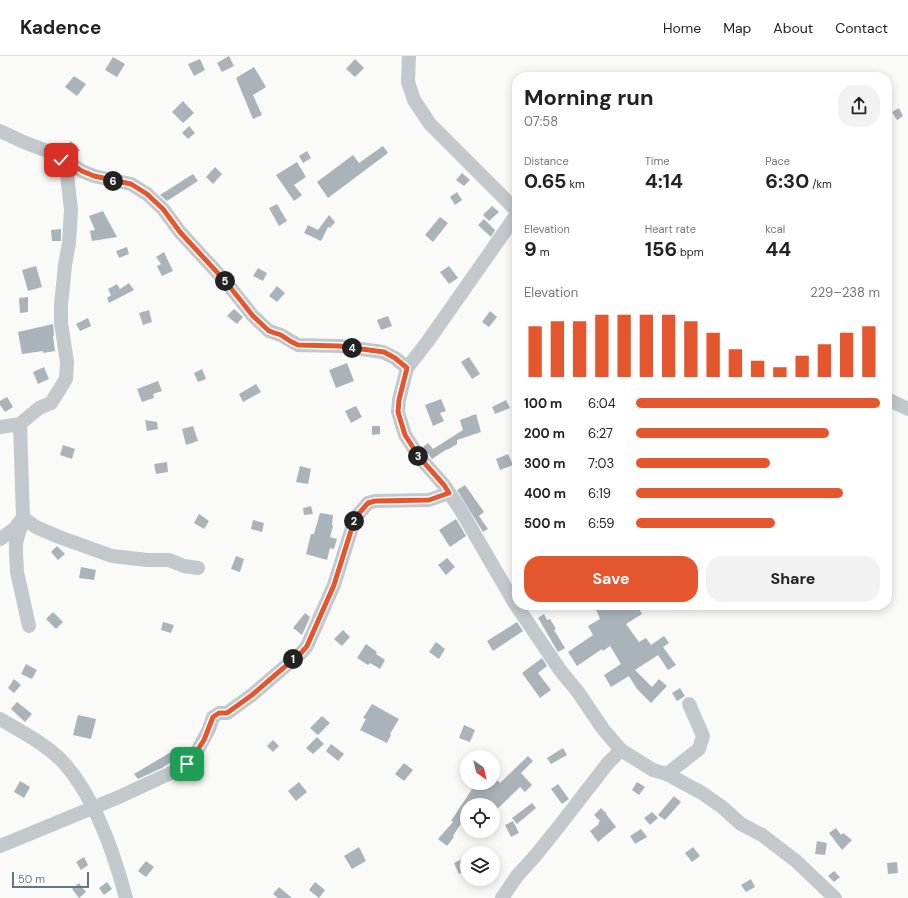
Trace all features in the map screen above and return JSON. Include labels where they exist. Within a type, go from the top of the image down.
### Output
[{"type":"street","points":[[409,56],[408,82],[414,100],[426,118],[512,206]]},
{"type":"street","points":[[0,131],[26,143],[53,152],[88,174],[131,184],[147,194],[163,209],[180,232],[226,282],[253,316],[269,331],[281,335],[298,345],[339,346],[384,352],[395,358],[407,368]]},
{"type":"street","points":[[0,427],[20,424],[40,408],[52,403],[66,379],[67,362],[61,323],[61,305],[69,243],[71,210],[65,167],[61,160],[53,152]]},
{"type":"street","points":[[512,221],[428,341],[407,368],[399,400],[398,412],[405,435],[420,458],[444,485],[460,509],[512,599]]},
{"type":"street","points":[[892,401],[908,409]]},
{"type":"street","points":[[20,424],[23,518],[16,543],[16,553],[17,572],[29,626]]},
{"type":"street","points":[[0,846],[18,840],[149,784],[187,764],[204,740],[213,717],[219,713],[227,713],[252,695],[307,646],[334,585],[355,518],[362,508],[368,503],[375,501],[429,500],[449,493]]},
{"type":"street","points":[[0,539],[14,529],[23,518]]},
{"type":"street","points":[[23,518],[41,530],[112,556],[147,560],[169,560],[184,566],[198,568]]},
{"type":"street","points":[[519,610],[560,670],[578,692],[603,730],[621,750],[653,770],[667,774],[722,806],[741,824],[762,835],[796,862],[835,898]]},
{"type":"street","points":[[667,774],[699,749],[703,736],[689,704]]},
{"type":"street","points":[[0,719],[33,738],[63,762],[78,780],[94,807],[112,852],[126,898]]},
{"type":"street","points":[[502,898],[517,876],[560,826],[608,762],[621,750]]},
{"type":"building","points":[[229,56],[234,66],[222,72],[217,63]]},
{"type":"building","points":[[113,57],[125,64],[117,77],[105,70]]},
{"type":"building","points":[[200,59],[205,70],[194,76],[188,64]]},
{"type":"building","points":[[355,59],[364,68],[355,77],[346,69]]},
{"type":"building","points":[[254,67],[266,87],[253,95],[262,115],[253,119],[236,78]]},
{"type":"building","points":[[74,76],[86,84],[77,96],[65,87]]},
{"type":"building","points":[[183,101],[194,113],[183,123],[172,112]]},
{"type":"building","points":[[899,108],[903,116],[897,120],[892,112]]},
{"type":"building","points":[[189,126],[195,133],[188,139],[182,133]]},
{"type":"building","points":[[71,141],[80,150],[74,156],[64,148]]},
{"type":"building","points":[[383,146],[388,153],[328,198],[317,182],[353,155],[359,163]]},
{"type":"building","points":[[307,151],[311,158],[303,163],[299,156]]},
{"type":"building","points":[[297,162],[306,177],[294,185],[302,195],[294,201],[276,175]]},
{"type":"building","points":[[215,167],[222,174],[213,184],[206,177]]},
{"type":"building","points":[[462,173],[470,180],[464,186],[456,180]]},
{"type":"building","points":[[193,174],[198,181],[167,201],[160,195]]},
{"type":"building","points":[[457,192],[462,200],[455,205],[450,197]]},
{"type":"building","points":[[277,204],[287,221],[279,226],[269,208]]},
{"type":"building","points":[[492,206],[499,212],[489,221],[483,215]]},
{"type":"building","points":[[103,211],[117,237],[92,241],[90,231],[95,230],[89,216]]},
{"type":"building","points":[[329,215],[335,222],[330,228],[328,227],[321,241],[304,233],[308,225],[318,230]]},
{"type":"building","points":[[440,217],[448,223],[433,242],[425,235]]},
{"type":"building","points":[[484,219],[495,230],[491,237],[478,225]]},
{"type":"building","points":[[61,229],[61,241],[52,241],[51,230]]},
{"type":"building","points":[[127,247],[129,254],[119,258],[116,251]]},
{"type":"building","points":[[164,252],[173,271],[162,276],[157,266],[161,264],[156,257]]},
{"type":"building","points":[[36,266],[42,287],[28,291],[22,270]]},
{"type":"building","points":[[449,266],[458,278],[449,284],[440,272]]},
{"type":"building","points":[[258,268],[267,273],[263,281],[253,276]]},
{"type":"building","points":[[129,283],[134,290],[109,303],[107,298],[111,295],[108,289],[117,284],[120,289]]},
{"type":"building","points":[[277,286],[285,293],[277,302],[269,296]]},
{"type":"building","points":[[28,297],[28,312],[20,313],[19,298]]},
{"type":"building","points":[[234,309],[243,317],[237,324],[227,316]]},
{"type":"building","points":[[149,310],[152,322],[143,325],[139,313]]},
{"type":"building","points":[[490,311],[497,317],[489,327],[482,322]]},
{"type":"building","points":[[388,316],[392,326],[381,330],[377,320]]},
{"type":"building","points":[[88,318],[91,326],[80,331],[76,324]]},
{"type":"building","points":[[53,324],[55,351],[22,354],[18,332]]},
{"type":"building","points":[[469,357],[480,374],[472,379],[461,362]]},
{"type":"building","points":[[347,363],[354,381],[336,388],[329,370]]},
{"type":"building","points":[[44,367],[49,379],[38,384],[33,372]]},
{"type":"building","points":[[202,369],[206,379],[198,382],[194,373]]},
{"type":"building","points":[[158,381],[162,391],[153,394],[154,398],[142,402],[137,389]]},
{"type":"building","points":[[256,384],[261,392],[243,402],[239,394]]},
{"type":"building","points":[[7,397],[13,407],[5,412],[0,405],[0,401]]},
{"type":"building","points":[[441,399],[446,411],[440,413],[444,421],[433,426],[425,405]]},
{"type":"building","points":[[506,400],[510,408],[495,414],[492,407]]},
{"type":"building","points":[[356,406],[362,417],[351,423],[345,411]]},
{"type":"building","points":[[476,414],[481,432],[457,440],[457,444],[432,459],[423,447],[428,443],[433,449],[463,430],[460,420]]},
{"type":"building","points":[[145,420],[157,422],[158,429],[147,431]]},
{"type":"building","points":[[193,426],[198,441],[186,445],[182,429]]},
{"type":"building","points":[[372,426],[380,426],[380,434],[372,435]]},
{"type":"building","points":[[63,445],[75,449],[72,459],[60,455]]},
{"type":"building","points":[[508,454],[512,465],[500,470],[496,459]]},
{"type":"building","points":[[167,462],[168,472],[156,474],[154,464]]},
{"type":"building","points":[[300,466],[311,469],[308,484],[296,482]]},
{"type":"building","points":[[465,485],[484,512],[479,516],[488,529],[483,532],[457,490]]},
{"type":"building","points":[[311,506],[313,514],[304,515],[303,508]]},
{"type":"building","points":[[320,513],[333,515],[333,526],[330,537],[337,539],[334,549],[330,548],[327,560],[306,554],[311,534],[314,534]]},
{"type":"building","points":[[199,514],[209,521],[204,529],[194,523]]},
{"type":"building","points":[[456,519],[466,536],[450,547],[439,530]]},
{"type":"building","points":[[253,520],[264,523],[262,532],[251,529]]},
{"type":"building","points":[[57,546],[65,554],[58,560],[51,552]]},
{"type":"building","points":[[236,556],[244,559],[240,572],[231,569]]},
{"type":"building","points":[[447,558],[455,567],[446,575],[438,565]]},
{"type":"building","points":[[81,567],[96,570],[94,580],[79,578]]},
{"type":"building","points":[[596,610],[640,610],[642,614],[626,624],[639,642],[646,638],[651,645],[664,636],[669,643],[663,647],[676,665],[668,670],[658,655],[635,670],[652,687],[659,679],[667,686],[651,703],[637,689],[629,676],[611,687],[604,675],[621,664],[610,646],[603,651],[602,649],[577,666],[568,652],[593,635],[588,626],[600,619]]},
{"type":"building","points":[[53,612],[63,622],[56,629],[46,619]]},
{"type":"building","points":[[305,613],[310,617],[302,635],[293,628]]},
{"type":"building","points":[[544,614],[547,620],[550,619],[556,629],[554,630],[565,648],[558,652],[538,618]]},
{"type":"building","points":[[163,622],[174,625],[171,633],[161,630]]},
{"type":"building","points":[[517,622],[523,631],[493,651],[487,641]]},
{"type":"building","points":[[343,630],[350,637],[342,646],[334,639]]},
{"type":"building","points":[[436,642],[445,649],[439,659],[429,652]]},
{"type":"building","points":[[366,644],[377,652],[376,654],[385,660],[380,669],[370,663],[368,665],[357,658]]},
{"type":"building","points":[[542,658],[547,666],[538,673],[551,690],[540,698],[522,673]]},
{"type":"building","points":[[26,664],[37,670],[32,679],[21,674]]},
{"type":"building","points":[[14,679],[21,685],[14,693],[8,688]]},
{"type":"building","points":[[680,688],[685,696],[677,701],[672,693]]},
{"type":"building","points":[[17,702],[32,714],[25,722],[11,709]]},
{"type":"building","points":[[372,704],[399,719],[390,734],[391,735],[387,743],[360,730],[366,719],[363,718]]},
{"type":"building","points":[[78,715],[96,719],[91,739],[73,735]]},
{"type":"building","points":[[322,716],[330,723],[318,735],[310,728]]},
{"type":"building","points":[[464,725],[475,730],[470,742],[459,738]]},
{"type":"building","points":[[317,737],[324,744],[313,754],[306,748]]},
{"type":"building","points":[[273,740],[279,746],[273,752],[267,746]]},
{"type":"building","points":[[331,744],[344,754],[338,761],[326,751]]},
{"type":"building","points":[[563,748],[567,755],[551,764],[547,758]]},
{"type":"building","points":[[176,749],[180,756],[162,768],[138,779],[134,774]]},
{"type":"building","points":[[528,756],[533,761],[521,773],[532,785],[525,792],[520,787],[500,806],[500,798],[466,798],[471,790],[500,790],[500,783]]},
{"type":"building","points":[[404,763],[413,770],[404,781],[395,774]]},
{"type":"building","points":[[20,781],[30,787],[24,798],[14,792]]},
{"type":"building","points":[[299,782],[307,792],[296,801],[288,791]]},
{"type":"building","points":[[637,782],[645,787],[639,795],[632,790]]},
{"type":"building","points":[[558,784],[569,799],[562,804],[551,789]]},
{"type":"building","points":[[674,796],[681,802],[665,820],[658,815]]},
{"type":"building","points":[[532,803],[536,808],[517,824],[512,818]]},
{"type":"building","points":[[460,807],[460,825],[453,836],[454,837],[447,846],[438,839],[453,822],[451,821]]},
{"type":"building","points":[[601,808],[616,827],[598,842],[590,831],[599,824],[598,823],[600,821],[594,815]]},
{"type":"building","points":[[652,812],[658,818],[650,825],[644,818]]},
{"type":"building","points":[[513,821],[519,833],[511,837],[505,825]]},
{"type":"building","points":[[836,828],[841,835],[843,833],[852,840],[842,850],[829,833]]},
{"type":"building","points":[[641,829],[647,837],[635,844],[630,836]]},
{"type":"building","points":[[817,841],[827,843],[825,855],[815,854]]},
{"type":"building","points":[[359,847],[366,861],[352,869],[344,856]]},
{"type":"building","points":[[693,847],[700,856],[692,862],[685,853]]},
{"type":"building","points":[[84,857],[88,865],[81,870],[76,862]]},
{"type":"building","points":[[460,860],[460,874],[459,874],[454,863]]},
{"type":"building","points":[[146,861],[154,867],[146,877],[138,871]]},
{"type":"building","points":[[897,862],[898,873],[888,874],[887,863]]},
{"type":"building","points":[[834,871],[840,877],[834,882],[828,876]]},
{"type":"building","points":[[751,879],[755,887],[746,892],[741,885]]},
{"type":"building","points":[[107,882],[112,889],[104,895],[99,888]]},
{"type":"building","points":[[315,882],[325,890],[319,898],[309,890]]},
{"type":"building","points":[[79,883],[86,892],[79,898],[72,889]]},
{"type":"building","points":[[279,887],[292,898],[278,898],[273,894]]},
{"type":"route","points":[[61,160],[53,152],[82,171],[94,176],[131,184],[147,194],[163,209],[180,232],[226,282],[253,316],[264,328],[272,333],[281,335],[298,345],[339,346],[384,352],[395,358],[407,368],[399,400],[398,412],[405,435],[420,458],[444,485],[449,493],[429,500],[375,501],[368,503],[362,508],[355,518],[334,585],[307,646],[252,695],[227,713],[219,713],[213,717],[204,740],[187,764]]}]
